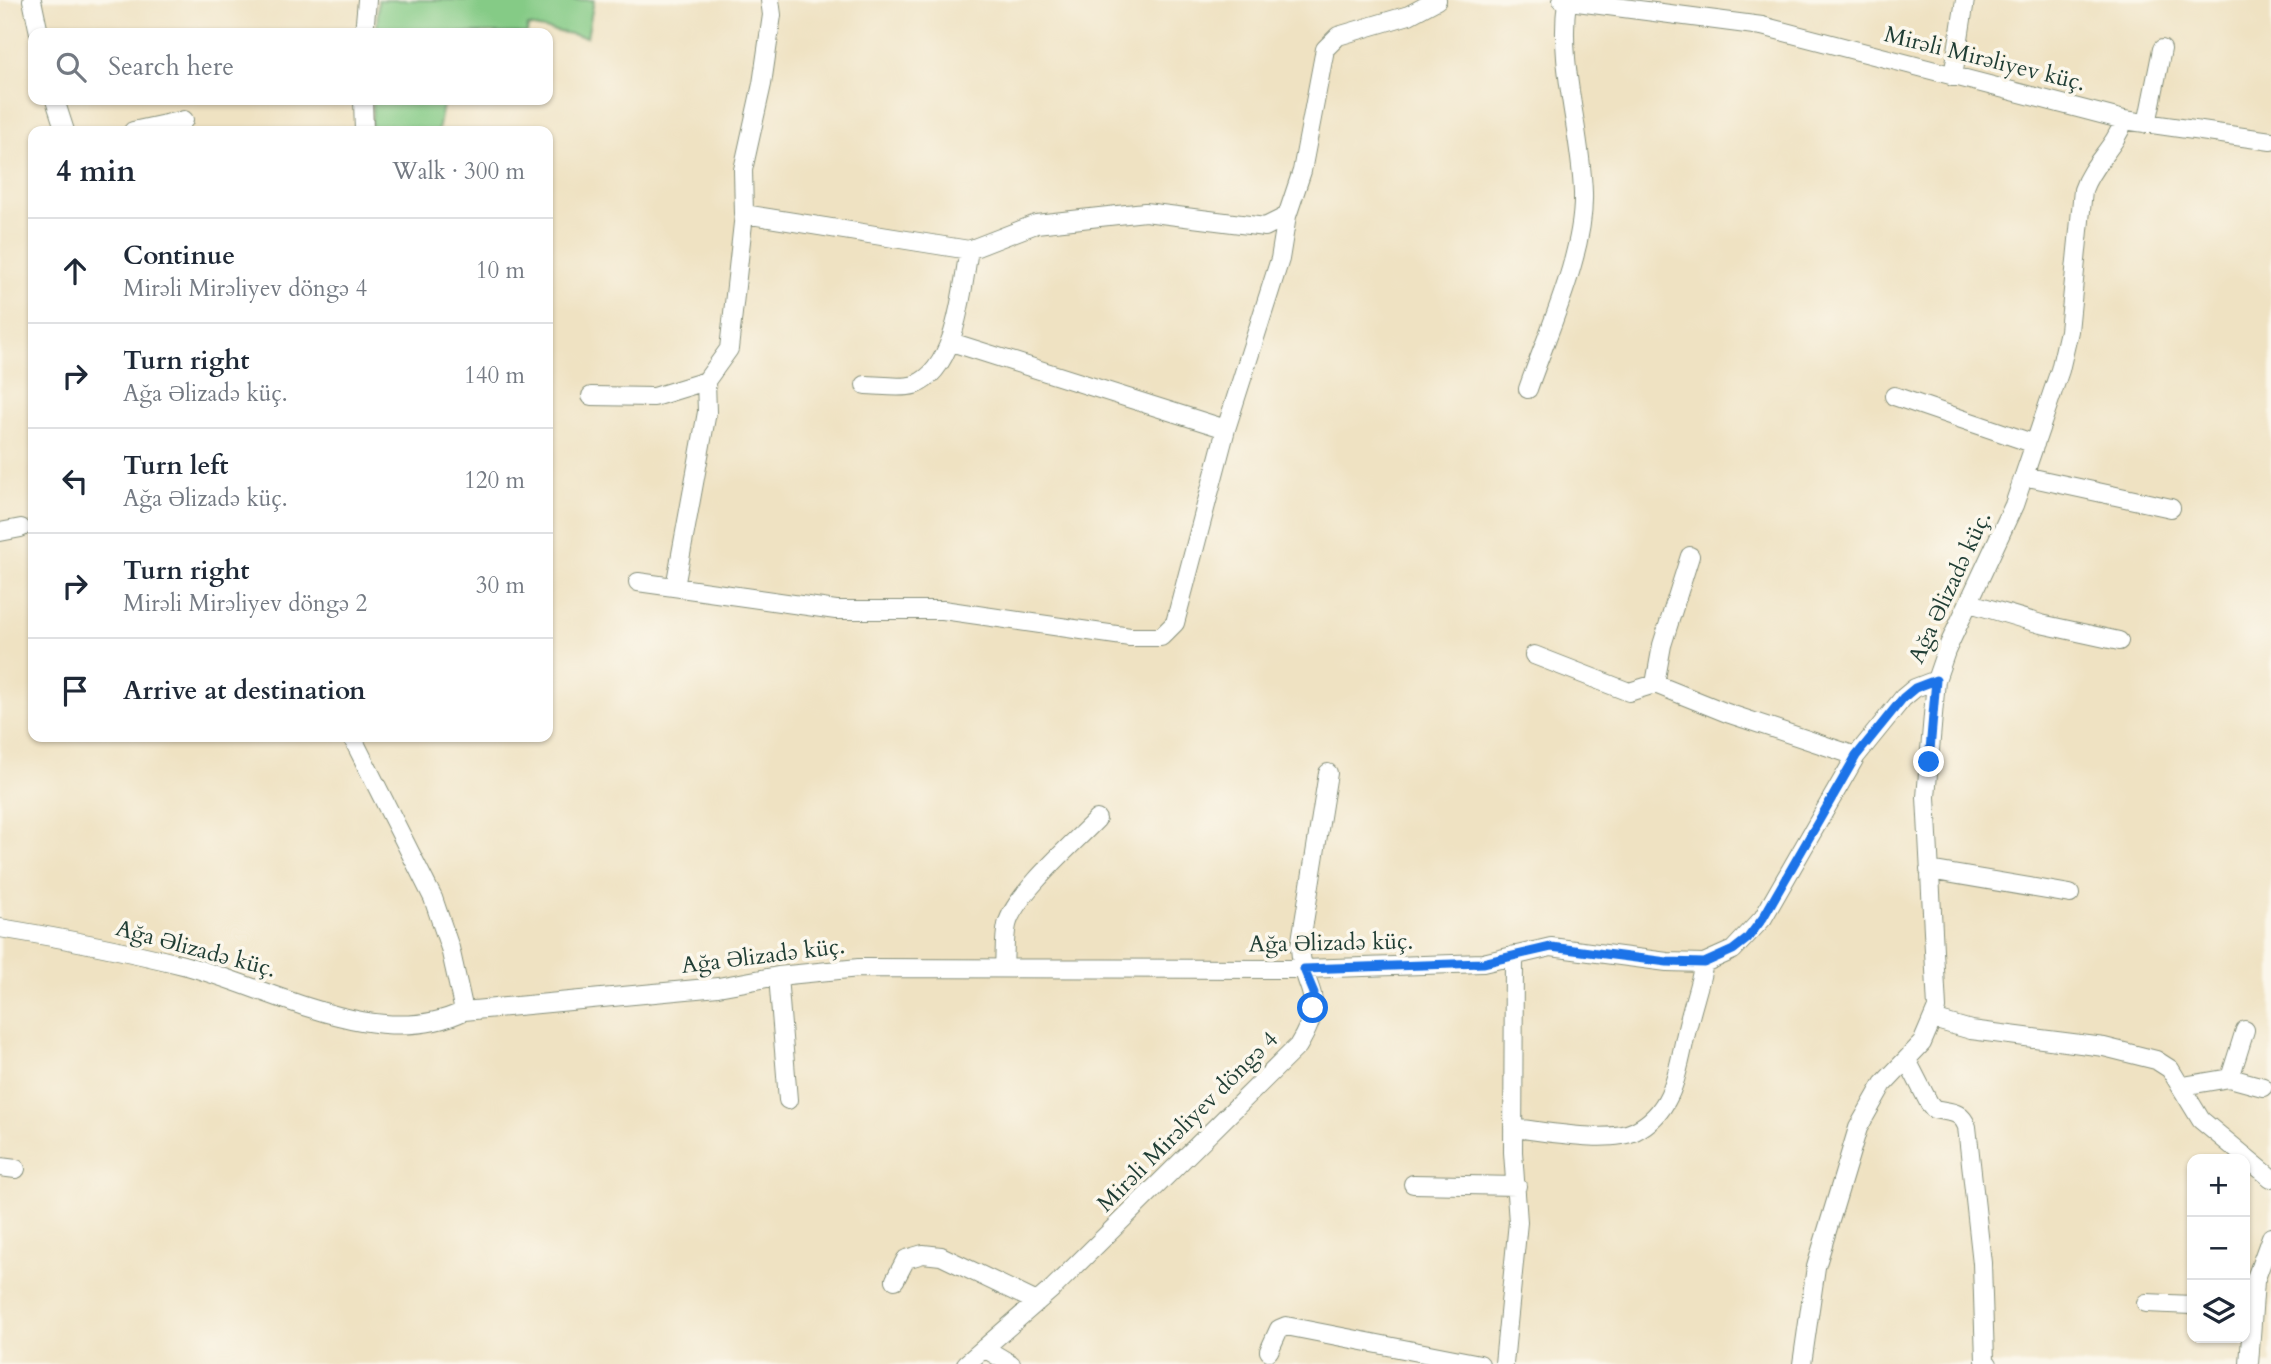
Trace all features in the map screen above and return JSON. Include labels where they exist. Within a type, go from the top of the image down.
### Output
[{"type":"street","points":[[32,0],[38,28]]},
{"type":"street","points":[[364,28],[367,0]]},
{"type":"street","points":[[591,396],[654,397],[706,381],[729,349],[744,214],[743,170],[762,84],[772,15],[771,0]]},
{"type":"street","points":[[638,582],[836,610],[943,610],[1130,637],[1161,637],[1175,623],[1226,429],[1280,259],[1287,216],[1302,171],[1325,49],[1338,36],[1409,15],[1437,0]]},
{"type":"street","points":[[1953,77],[1965,0]]},
{"type":"street","points":[[1528,388],[1580,235],[1583,192],[1564,56],[1565,1]]},
{"type":"street","name":"Mirəli Mirəliyev küç.","points":[[1565,1],[1646,6],[1762,26],[2124,120],[2271,141]]},
{"type":"street","points":[[2147,124],[2162,49]]},
{"type":"street","points":[[57,105],[63,126]]},
{"type":"street","points":[[363,105],[364,126]]},
{"type":"street","points":[[156,126],[184,120]]},
{"type":"street","name":"Ağa Əlizadə küç.","points":[[0,928],[184,965],[372,1024],[421,1025],[446,1020],[464,1011],[718,987],[778,976],[859,968],[1304,969],[1483,963],[1551,947],[1667,962],[1704,963],[1733,950],[1747,939],[1763,918],[1856,756],[1903,698],[1915,688],[1936,680],[1946,651],[2005,527],[2060,370],[2069,331],[2082,190],[2088,174],[2112,146],[2124,120]]},
{"type":"street","points":[[744,214],[969,250],[1036,224],[1131,213],[1145,212],[1265,227],[1287,216]]},
{"type":"street","points":[[865,385],[914,385],[936,368],[951,342],[969,250]]},
{"type":"street","points":[[951,342],[1226,429]]},
{"type":"street","points":[[676,587],[707,412],[706,381]]},
{"type":"street","points":[[1894,396],[2035,444]]},
{"type":"street","points":[[2024,476],[2171,508]]},
{"type":"street","points":[[0,532],[21,528]]},
{"type":"street","points":[[1655,684],[1662,645],[1690,556]]},
{"type":"street","points":[[1970,603],[2040,624],[2119,640]]},
{"type":"street","points":[[1534,655],[1629,692],[1655,684],[1727,713],[1856,756]]},
{"type":"street","points":[[1802,1364],[1816,1267],[1858,1128],[1883,1084],[1922,1043],[1933,1019],[1938,987],[1926,797],[1936,680]]},
{"type":"street","points":[[355,742],[433,898],[450,948],[464,1011]]},
{"type":"street","name":"Mirəli Mirəliyev döngə 4","points":[[966,1364],[1037,1302],[1298,1046],[1307,1032],[1314,993],[1300,958],[1301,934],[1328,773]]},
{"type":"street","points":[[1004,968],[1007,925],[1013,911],[1024,894],[1097,819]]},
{"type":"street","points":[[1929,870],[1958,872],[2070,894]]},
{"type":"street","points":[[1504,1364],[1518,1222],[1513,1128],[1514,955]]},
{"type":"street","points":[[1513,1128],[1612,1136],[1634,1131],[1653,1118],[1670,1097],[1678,1075],[1704,963]]},
{"type":"street","points":[[778,976],[788,1100]]},
{"type":"street","points":[[1933,1019],[1971,1030],[2006,1032],[2138,1054],[2170,1069],[2201,1120],[2271,1178]]},
{"type":"street","points":[[2230,1078],[2245,1030]]},
{"type":"street","points":[[1907,1060],[1934,1109],[1956,1112],[1964,1118],[1967,1127],[1982,1263],[1985,1361],[1988,1364]]},
{"type":"street","points":[[2183,1087],[2230,1078],[2263,1087]]},
{"type":"street","points":[[1413,1184],[1517,1186]]},
{"type":"street","points":[[2250,1302],[2271,1237]]},
{"type":"street","points":[[895,1280],[906,1259],[923,1254],[941,1256],[1037,1302]]},
{"type":"street","points":[[2146,1303],[2187,1305]]},
{"type":"street","points":[[1269,1351],[1279,1329],[1286,1326],[1480,1364]]},
{"type":"street","points":[[2249,1343],[2249,1364]]},
{"type":"street","points":[[984,1348],[1011,1364]]},
{"type":"green space","points":[[378,0],[594,0],[587,37],[553,31],[553,28],[528,26],[377,28]]},
{"type":"green space","points":[[373,105],[443,105],[439,126],[371,126]]},
{"type":"route","points":[[1313,1008],[1314,993],[1304,969],[1483,963],[1551,947],[1688,964],[1718,959],[1747,939],[1763,918],[1856,756],[1903,698],[1915,688],[1936,680],[1929,762]]}]
